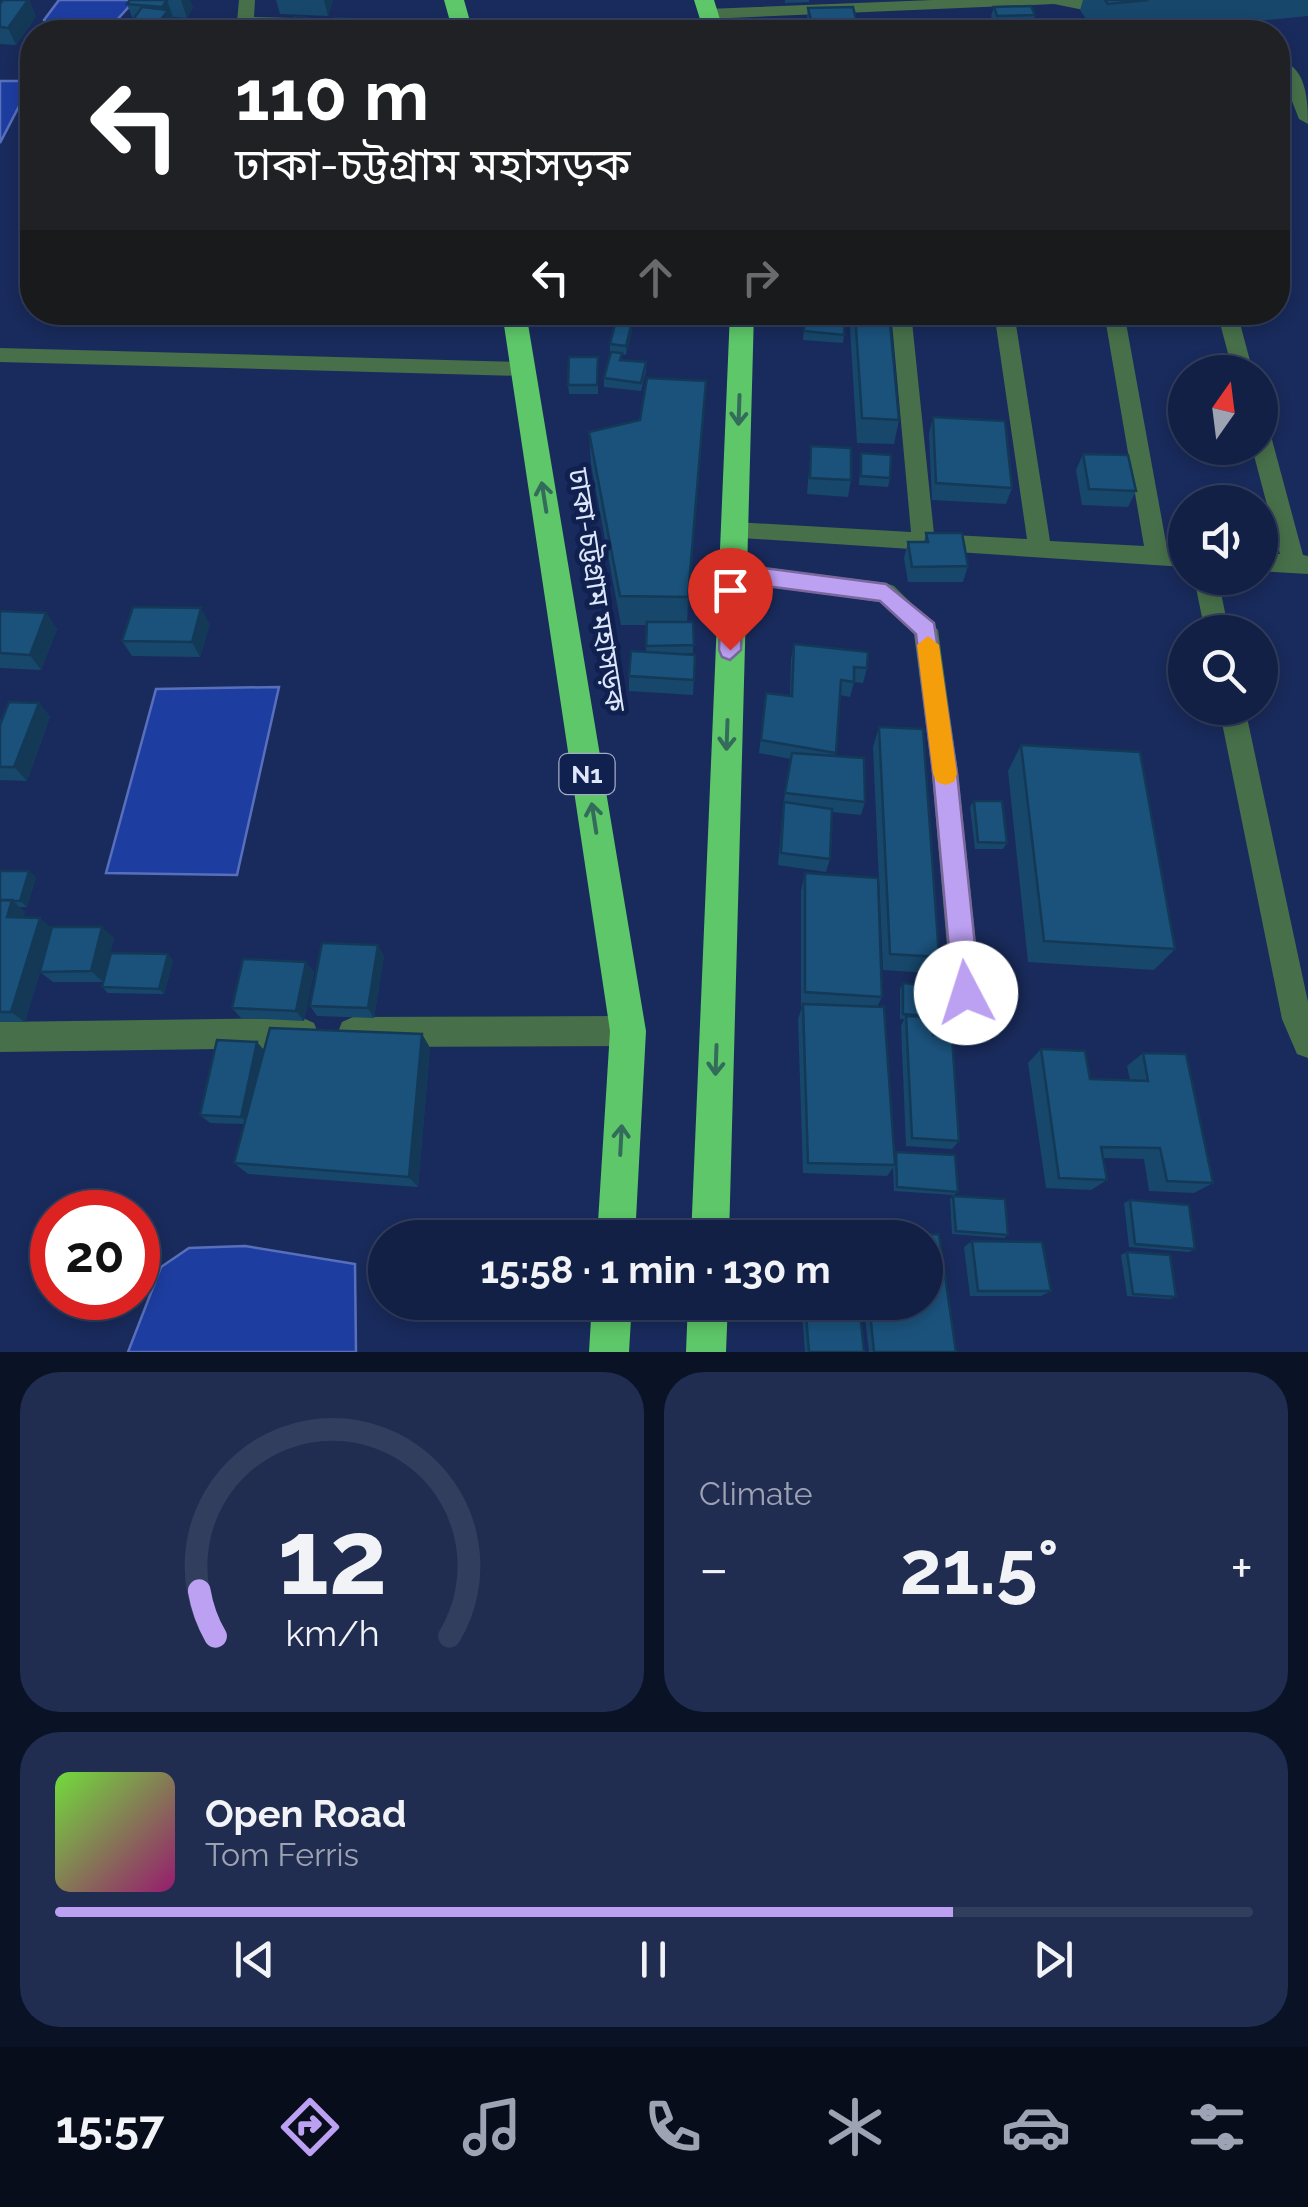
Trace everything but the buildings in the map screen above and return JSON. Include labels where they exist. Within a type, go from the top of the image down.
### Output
[{"type":"highway","name":"ঢাকা-চট্টগ্রাম মহাসড়ক","points":[[516,325],[628,1031],[617,1220]]},
{"type":"highway","points":[[711,1220],[742,325]]},
{"type":"highway","points":[[610,1352],[611,1320]]},
{"type":"highway","points":[[706,1352],[707,1320]]},
{"type":"street","points":[[709,15],[1054,0],[1089,6],[1147,0]]},
{"type":"street","points":[[1290,83],[1308,118]]},
{"type":"street","points":[[902,325],[924,542]]},
{"type":"street","points":[[1006,325],[1040,549]]},
{"type":"street","points":[[1116,325],[1157,556]]},
{"type":"street","points":[[1230,325],[1238,355]]},
{"type":"street","points":[[0,355],[524,369]]},
{"type":"street","points":[[1269,465],[1301,564]]},
{"type":"street","points":[[734,531],[1168,557]]},
{"type":"street","points":[[733,573],[886,593],[926,630],[945,773],[966,993]]},
{"type":"street","points":[[1236,725],[1297,1018],[1308,1043]]},
{"type":"street","points":[[0,1037],[628,1031]]},
{"type":"shaded area","points":[[59,0],[135,0],[117,20],[44,20]]},
{"type":"shaded area","points":[[0,81],[20,81],[20,104],[0,143]]},
{"type":"shaded area","points":[[279,687],[237,875],[106,873],[156,689]]},
{"type":"shaded area","points":[[245,1246],[355,1264],[356,1352],[128,1352],[140,1320],[160,1320],[161,1267],[189,1248]]},
{"type":"slow traffic","points":[[928,645],[945,774]]},
{"type":"route","points":[[730,650],[733,573],[886,593],[926,630],[945,773],[966,993]]}]
